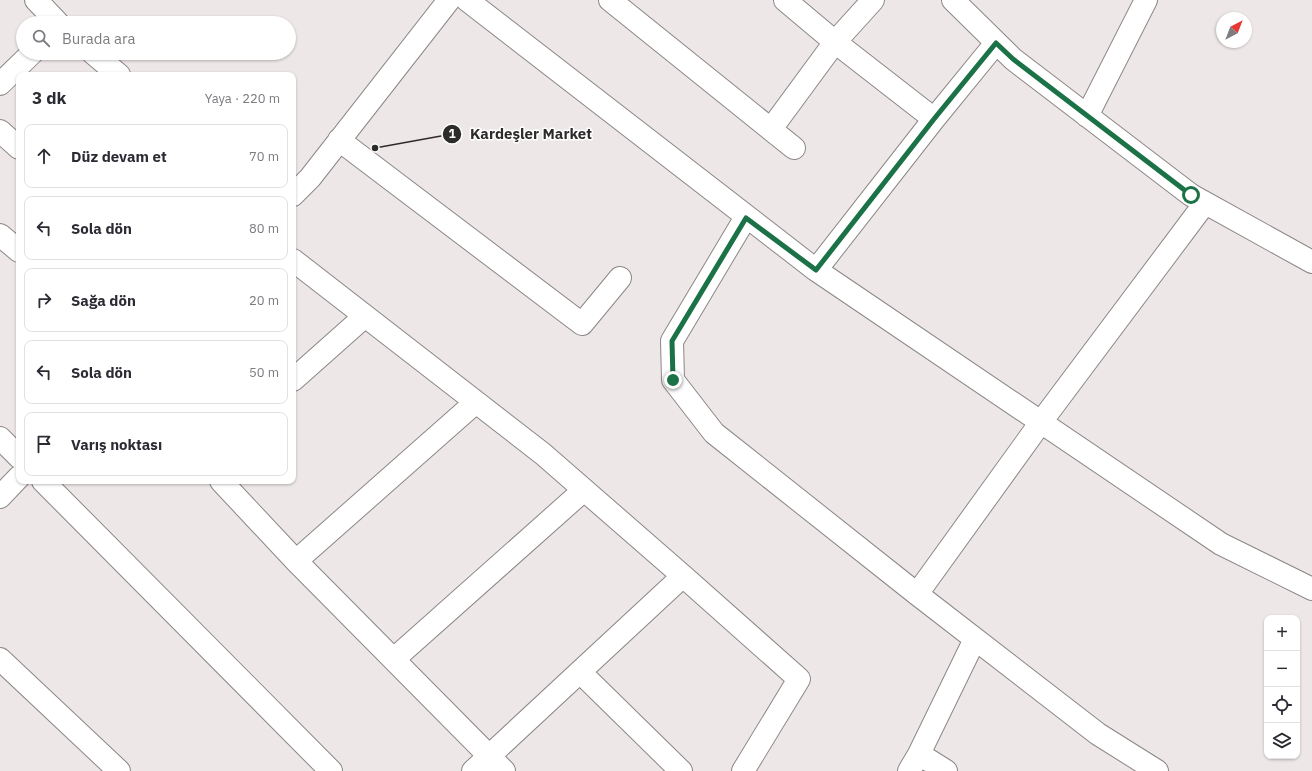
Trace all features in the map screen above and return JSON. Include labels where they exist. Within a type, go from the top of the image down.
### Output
[{"type":"street","points":[[36,0],[51,16]]},
{"type":"street","points":[[296,192],[310,178],[449,0]]},
{"type":"street","points":[[467,0],[746,218],[816,270],[1221,544],[1312,589]]},
{"type":"street","points":[[610,0],[794,148]]},
{"type":"street","points":[[785,0],[835,42],[934,119]]},
{"type":"street","points":[[771,129],[835,42],[873,0]]},
{"type":"street","points":[[953,0],[1013,59],[1191,195],[1312,262]]},
{"type":"street","points":[[1087,116],[1146,0]]},
{"type":"street","points":[[816,270],[934,119],[996,43]]},
{"type":"street","points":[[0,84],[25,60]]},
{"type":"street","points":[[101,60],[115,72]]},
{"type":"street","points":[[0,131],[16,145]]},
{"type":"street","points":[[339,140],[582,324],[620,278]]},
{"type":"street","points":[[917,594],[1041,422],[1205,203]]},
{"type":"street","points":[[746,218],[672,341],[673,380],[714,433],[917,594],[1098,734],[1157,771]]},
{"type":"street","points":[[0,236],[16,249]]},
{"type":"street","points":[[296,262],[543,454],[684,576],[799,679],[743,771]]},
{"type":"street","points":[[296,377],[365,316]]},
{"type":"street","points":[[296,561],[476,402]]},
{"type":"street","points":[[0,438],[16,454]]},
{"type":"street","points":[[0,497],[16,480]]},
{"type":"street","points":[[45,484],[331,771]]},
{"type":"street","points":[[224,484],[296,561],[497,764]]},
{"type":"street","points":[[394,659],[584,490]]},
{"type":"street","points":[[474,771],[497,764],[580,672],[684,576]]},
{"type":"street","points":[[946,771],[914,762],[975,639]]},
{"type":"street","points":[[0,659],[119,771]]},
{"type":"street","points":[[580,672],[681,771]]},
{"type":"place","name":"Kardeşler Market","points":[[375,148]]},
{"type":"route","points":[[673,380],[672,341],[746,218],[816,270],[934,119],[996,43],[1013,59],[1191,195]]}]
